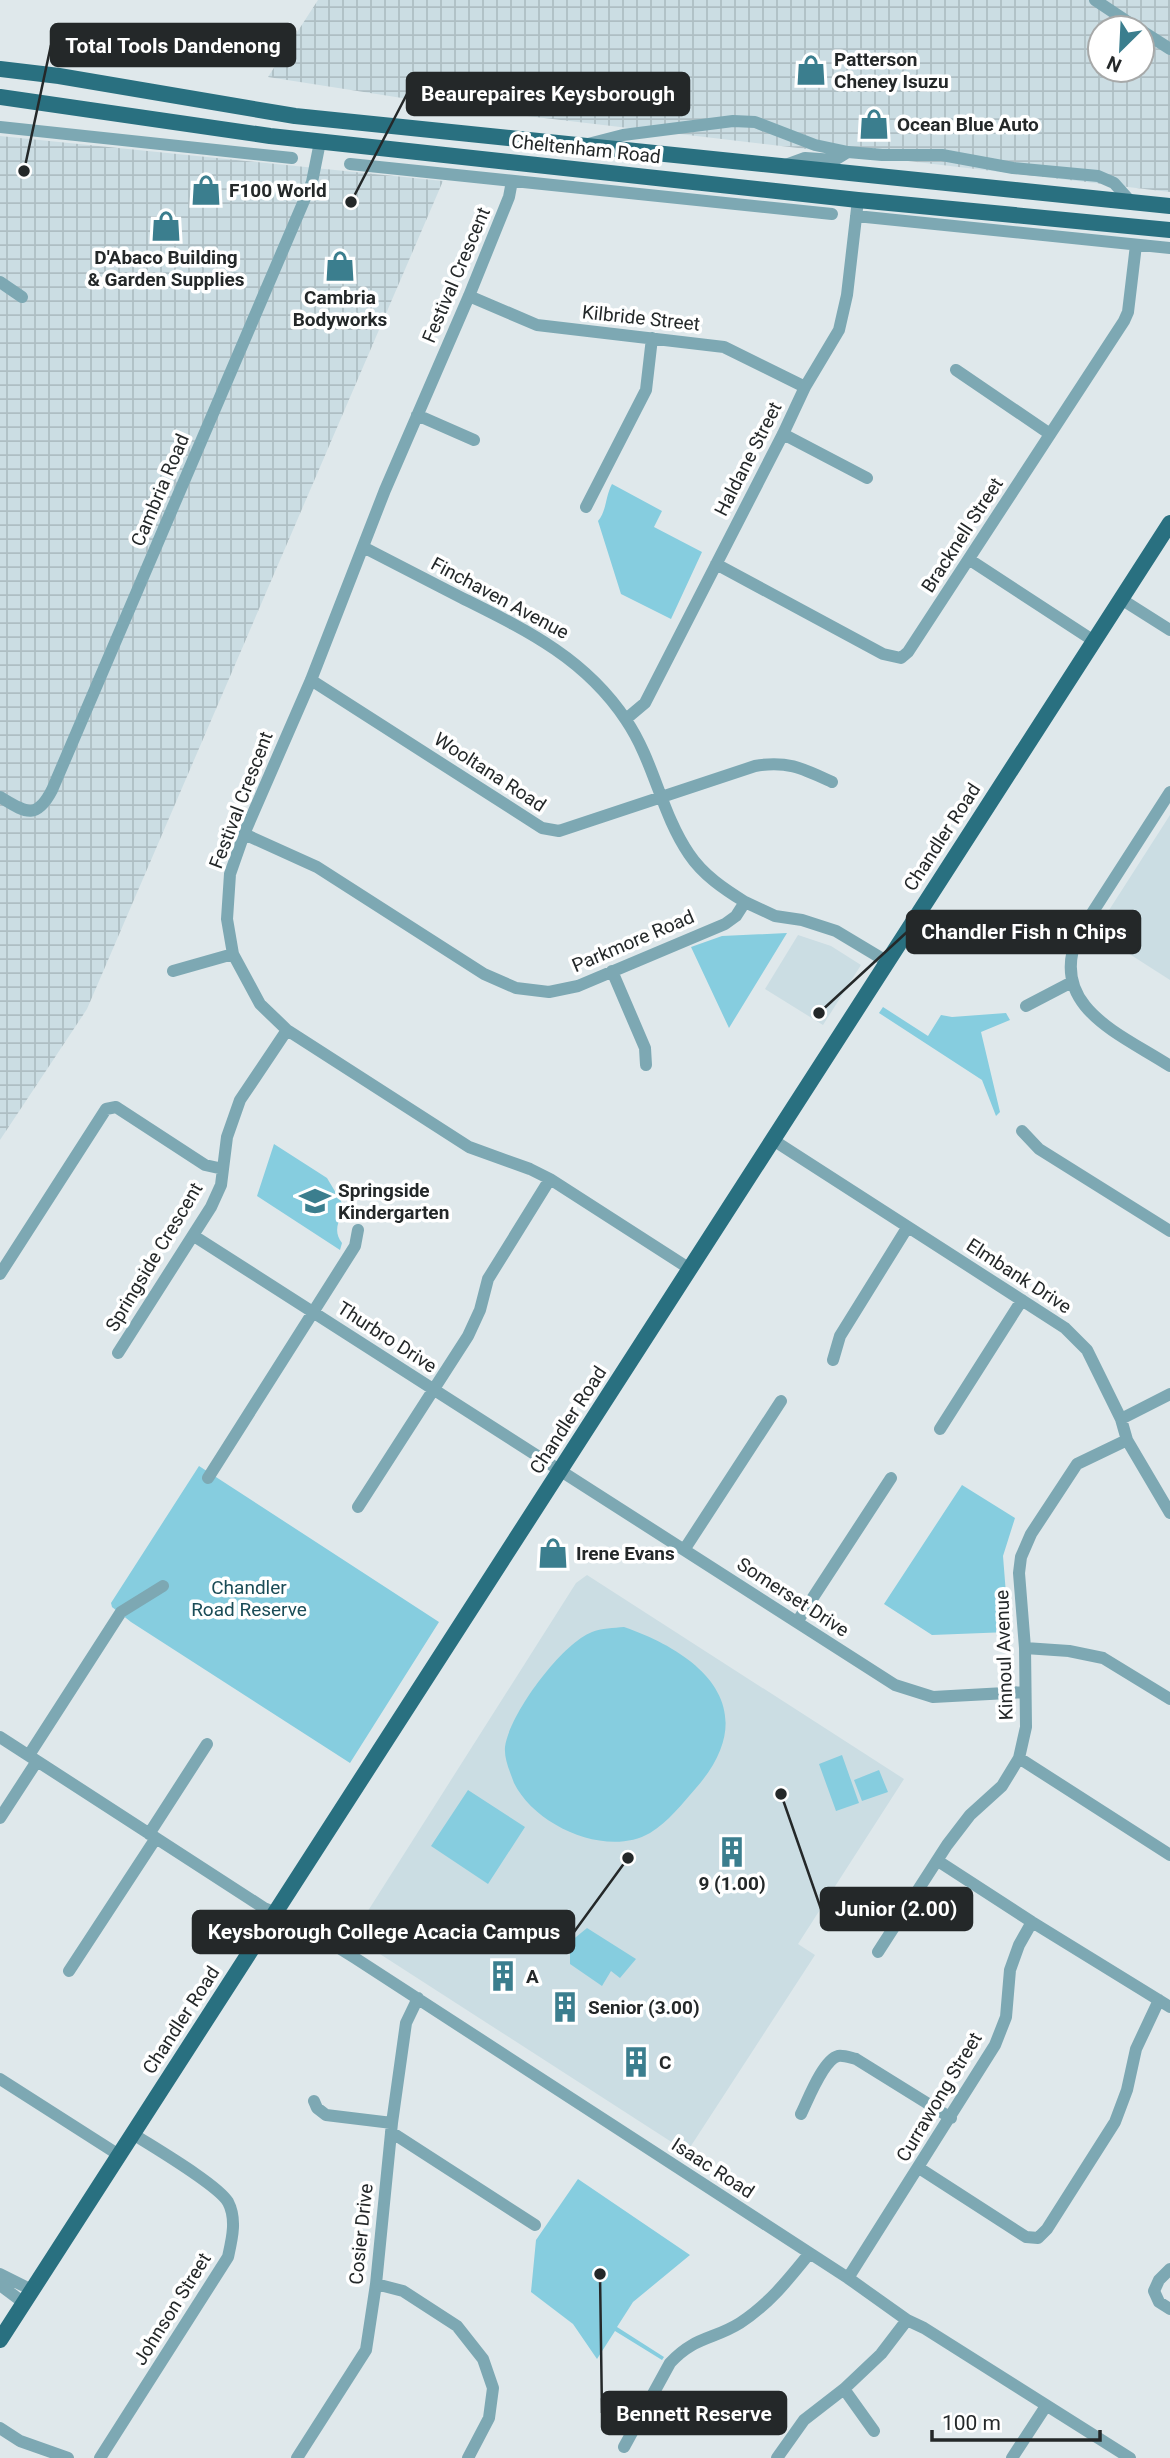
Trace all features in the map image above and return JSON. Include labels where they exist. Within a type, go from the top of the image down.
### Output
[{"type":"main road","name":"Cheltenham Road","points":[[0,69],[319,118],[578,147],[1170,206]]},
{"type":"main road","name":"Cheltenham Road","points":[[0,97],[320,142],[858,200],[1170,230]]},
{"type":"main road","points":[[319,118],[320,142]]},
{"type":"main road","points":[[825,171],[851,186],[858,200]]},
{"type":"main road","name":"Chandler Road","points":[[0,2340],[1170,523]]},
{"type":"street","points":[[1095,0],[1116,14]]},
{"type":"street","name":"Cheltenham Road","points":[[578,147],[623,135],[741,121],[762,124],[815,145],[848,152],[942,155],[1013,168],[1098,176],[1114,183],[1131,202]]},
{"type":"street","points":[[0,127],[292,158]]},
{"type":"street","points":[[247,153],[270,136]]},
{"type":"street","name":"Cambria Road","points":[[0,797],[25,812],[36,811],[45,804],[52,790],[312,182],[320,142]]},
{"type":"street","points":[[393,150],[405,169]]},
{"type":"street","points":[[783,166],[806,158],[835,160],[848,152]]},
{"type":"street","name":"Cheltenham Road","points":[[350,164],[832,214]]},
{"type":"street","name":"Festival Crescent","points":[[512,181],[508,200],[469,296],[417,415],[311,680],[244,834],[230,874],[227,919],[233,954],[260,1004],[287,1030],[469,1147],[550,1179],[690,1269]]},
{"type":"street","name":"Haldane Street","points":[[626,719],[645,703],[805,387],[839,330],[847,295],[858,200]]},
{"type":"street","points":[[856,216],[1170,248]]},
{"type":"street","name":"Bracknell Street","points":[[716,564],[883,654],[901,657],[908,652],[1124,321],[1128,312],[1136,244]]},
{"type":"street","points":[[0,282],[22,297]]},
{"type":"street","name":"Kilbride Street","points":[[469,296],[537,326],[724,346],[805,387]]},
{"type":"street","points":[[586,507],[646,390],[652,338]]},
{"type":"street","points":[[956,370],[1050,434]]},
{"type":"street","points":[[417,415],[474,440]]},
{"type":"street","points":[[783,434],[867,478]]},
{"type":"street","name":"Finchaven Avenue","points":[[363,547],[558,649],[591,676],[626,719],[649,761],[678,835],[690,855],[704,872],[745,902]]},
{"type":"street","points":[[970,560],[1094,641]]},
{"type":"street","points":[[1121,599],[1170,630]]},
{"type":"street","name":"Wooltana Road","points":[[311,680],[542,828],[559,831],[755,765],[776,762],[804,769],[832,782]]},
{"type":"street","points":[[1170,792],[1078,935],[1072,948],[1070,967],[1072,982],[1080,1002],[1092,1016],[1170,1066]]},
{"type":"street","name":"Parkmore Road","points":[[244,834],[332,876],[484,974],[527,990],[563,990],[612,971],[725,924],[736,916],[745,902]]},
{"type":"street","points":[[745,902],[775,916],[802,920],[836,931],[886,961]]},
{"type":"street","points":[[173,971],[233,954]]},
{"type":"street","points":[[612,971],[645,1048],[646,1065]]},
{"type":"street","points":[[1026,1006],[1072,982]]},
{"type":"street","name":"Springside Crescent","points":[[118,1353],[211,1207],[221,1185],[227,1137],[240,1100],[287,1030]]},
{"type":"street","points":[[0,1274],[106,1109],[116,1107],[205,1165],[223,1169]]},
{"type":"street","points":[[1022,1132],[1040,1149],[1170,1231]]},
{"type":"street","name":"Elmbank Drive","points":[[773,1140],[1065,1328],[1087,1350],[1121,1419],[1127,1440],[1170,1513]]},
{"type":"street","points":[[358,1507],[468,1336],[480,1310],[488,1279],[550,1179]]},
{"type":"street","points":[[833,1360],[840,1335],[907,1228]]},
{"type":"street","points":[[208,1478],[355,1246],[358,1230]]},
{"type":"street","name":"Thurbro Drive","points":[[194,1236],[560,1470]]},
{"type":"street","points":[[940,1429],[1022,1300]]},
{"type":"street","points":[[1121,1419],[1170,1394]]},
{"type":"street","points":[[684,1550],[781,1401]]},
{"type":"street","name":"Kinnoul Avenue","points":[[878,1952],[970,1815],[1002,1786],[1019,1758],[1026,1727],[1025,1648],[1019,1573],[1021,1557],[1031,1534],[1077,1464],[1127,1440]]},
{"type":"street","name":"Somerset Drive","points":[[560,1470],[895,1685],[933,1697],[1025,1692]]},
{"type":"street","points":[[797,1622],[891,1478]]},
{"type":"street","points":[[0,1818],[121,1612],[163,1586]]},
{"type":"street","points":[[1025,1648],[1069,1651],[1103,1658],[1170,1699]]},
{"type":"street","name":"Isaac Road","points":[[0,1737],[264,1908],[294,1920],[418,1998],[848,2278],[907,2320],[924,2328],[1130,2458]]},
{"type":"street","points":[[69,1971],[207,1744]]},
{"type":"street","points":[[1019,1758],[1170,1855]]},
{"type":"street","points":[[919,2168],[1026,2237],[1038,2238],[1047,2229],[1115,2122],[1136,2049],[1165,2003],[938,1861]]},
{"type":"street","name":"Currawong Street","points":[[848,2278],[995,2045],[1006,2017],[1010,1970],[1018,1945],[1032,1922]]},
{"type":"street","name":"Cosier Drive","points":[[297,2458],[366,2350],[376,2284],[391,2127],[406,2023],[418,1998]]},
{"type":"street","points":[[801,2114],[823,2069],[830,2060],[839,2056],[856,2059],[951,2118]]},
{"type":"street","points":[[0,2079],[119,2155]]},
{"type":"street","points":[[314,2101],[317,2108],[326,2115],[391,2127],[535,2225]]},
{"type":"street","name":"Johnson Street","points":[[100,2458],[228,2257],[234,2230],[228,2202],[205,2181],[133,2134]]},
{"type":"street","points":[[624,2447],[670,2363],[680,2352],[690,2344],[739,2324],[775,2297],[809,2254]]},
{"type":"street","points":[[1170,2269],[1159,2280],[1154,2291],[1159,2302],[1170,2309]]},
{"type":"street","points":[[0,2274],[28,2296]]},
{"type":"street","points":[[376,2284],[403,2291],[457,2326],[483,2359],[492,2388],[489,2418],[468,2458]]},
{"type":"street","points":[[0,2285],[28,2296]]},
{"type":"street","points":[[777,2458],[804,2420],[844,2389],[881,2354],[907,2320]]},
{"type":"street","points":[[844,2389],[874,2431]]},
{"type":"street","points":[[1012,2458],[1046,2406]]},
{"type":"street","points":[[0,2428],[20,2441],[68,2458]]},
{"type":"shaded area","points":[[318,0],[1170,0],[1170,192],[485,111],[268,77]]},
{"type":"shaded area","points":[[0,136],[443,181],[87,1009],[0,1140]]},
{"type":"shaded area","points":[[1170,815],[1170,980],[1095,932]]},
{"type":"shaded area","points":[[798,935],[831,946],[861,965],[823,1025],[765,989]]},
{"type":"shaded area","points":[[587,1575],[904,1779],[798,1944],[815,1955],[687,2152],[352,1936],[576,1583]]},
{"type":"green space","points":[[612,484],[662,511],[654,527],[702,552],[671,619],[621,594],[598,521]]},
{"type":"green space","points":[[787,933],[729,1028],[691,947],[722,936]]},
{"type":"green space","points":[[883,1007],[928,1036],[941,1015],[952,1017],[1006,1013],[1010,1020],[981,1032],[1000,1112],[996,1116],[982,1080],[879,1013]]},
{"type":"green space","points":[[274,1144],[327,1178],[348,1213],[342,1215],[338,1226],[337,1233],[342,1243],[340,1250],[257,1196]]},
{"type":"green space","name":"Chandler Road Reserve","points":[[199,1466],[439,1622],[350,1763],[131,1622],[112,1607],[111,1603]]},
{"type":"green space","points":[[962,1485],[1015,1518],[1003,1556],[1009,1632],[932,1635],[884,1604]]},
{"type":"green space","points":[[624,1627],[678,1652],[699,1669],[715,1688],[724,1709],[725,1733],[716,1760],[669,1818],[650,1833],[633,1840],[614,1842],[594,1840],[574,1833],[538,1812],[524,1799],[514,1783],[506,1761],[505,1747],[516,1717],[552,1665],[580,1639],[592,1632]]},
{"type":"green space","points":[[842,1755],[859,1803],[836,1811],[819,1764]]},
{"type":"green space","points":[[879,1770],[888,1792],[862,1801],[854,1780]]},
{"type":"green space","points":[[468,1790],[525,1827],[488,1884],[431,1846]]},
{"type":"green space","points":[[587,1928],[636,1959],[620,1978],[611,1971],[602,1986],[570,1964],[570,1942]]},
{"type":"green space","points":[[578,2179],[690,2255],[633,2302],[617,2327],[664,2357],[662,2360],[615,2331],[597,2359],[573,2324],[531,2292],[536,2240]]},
{"type":"place","name":"Patterson Cheney Isuzu","points":[[811,70]]},
{"type":"place","name":"Ocean Blue Auto","points":[[874,124]]},
{"type":"place","name":"Total Tools Dandenong","points":[[24,171]]},
{"type":"place","name":"F100 World","points":[[206,190]]},
{"type":"place","name":"Beaurepaires Keysborough","points":[[351,202]]},
{"type":"place","name":"D'Abaco Building & Garden Supplies","points":[[166,226]]},
{"type":"place","name":"Cambria Bodyworks","points":[[340,266]]},
{"type":"place","name":"Chandler Fish n Chips","points":[[819,1013]]},
{"type":"place","name":"Springside Kindergarten","points":[[315,1201]]},
{"type":"place","name":"Irene Evans","points":[[553,1553]]},
{"type":"place","name":"Junior (2.00)","points":[[781,1794]]},
{"type":"place","name":"9 (1.00)","points":[[732,1852]]},
{"type":"place","name":"Keysborough College Acacia Campus","points":[[628,1858]]},
{"type":"place","name":"A","points":[[503,1976]]},
{"type":"place","name":"Senior (3.00)","points":[[565,2007]]},
{"type":"place","name":"C","points":[[636,2062]]},
{"type":"place","name":"Bennett Reserve","points":[[600,2274]]}]
